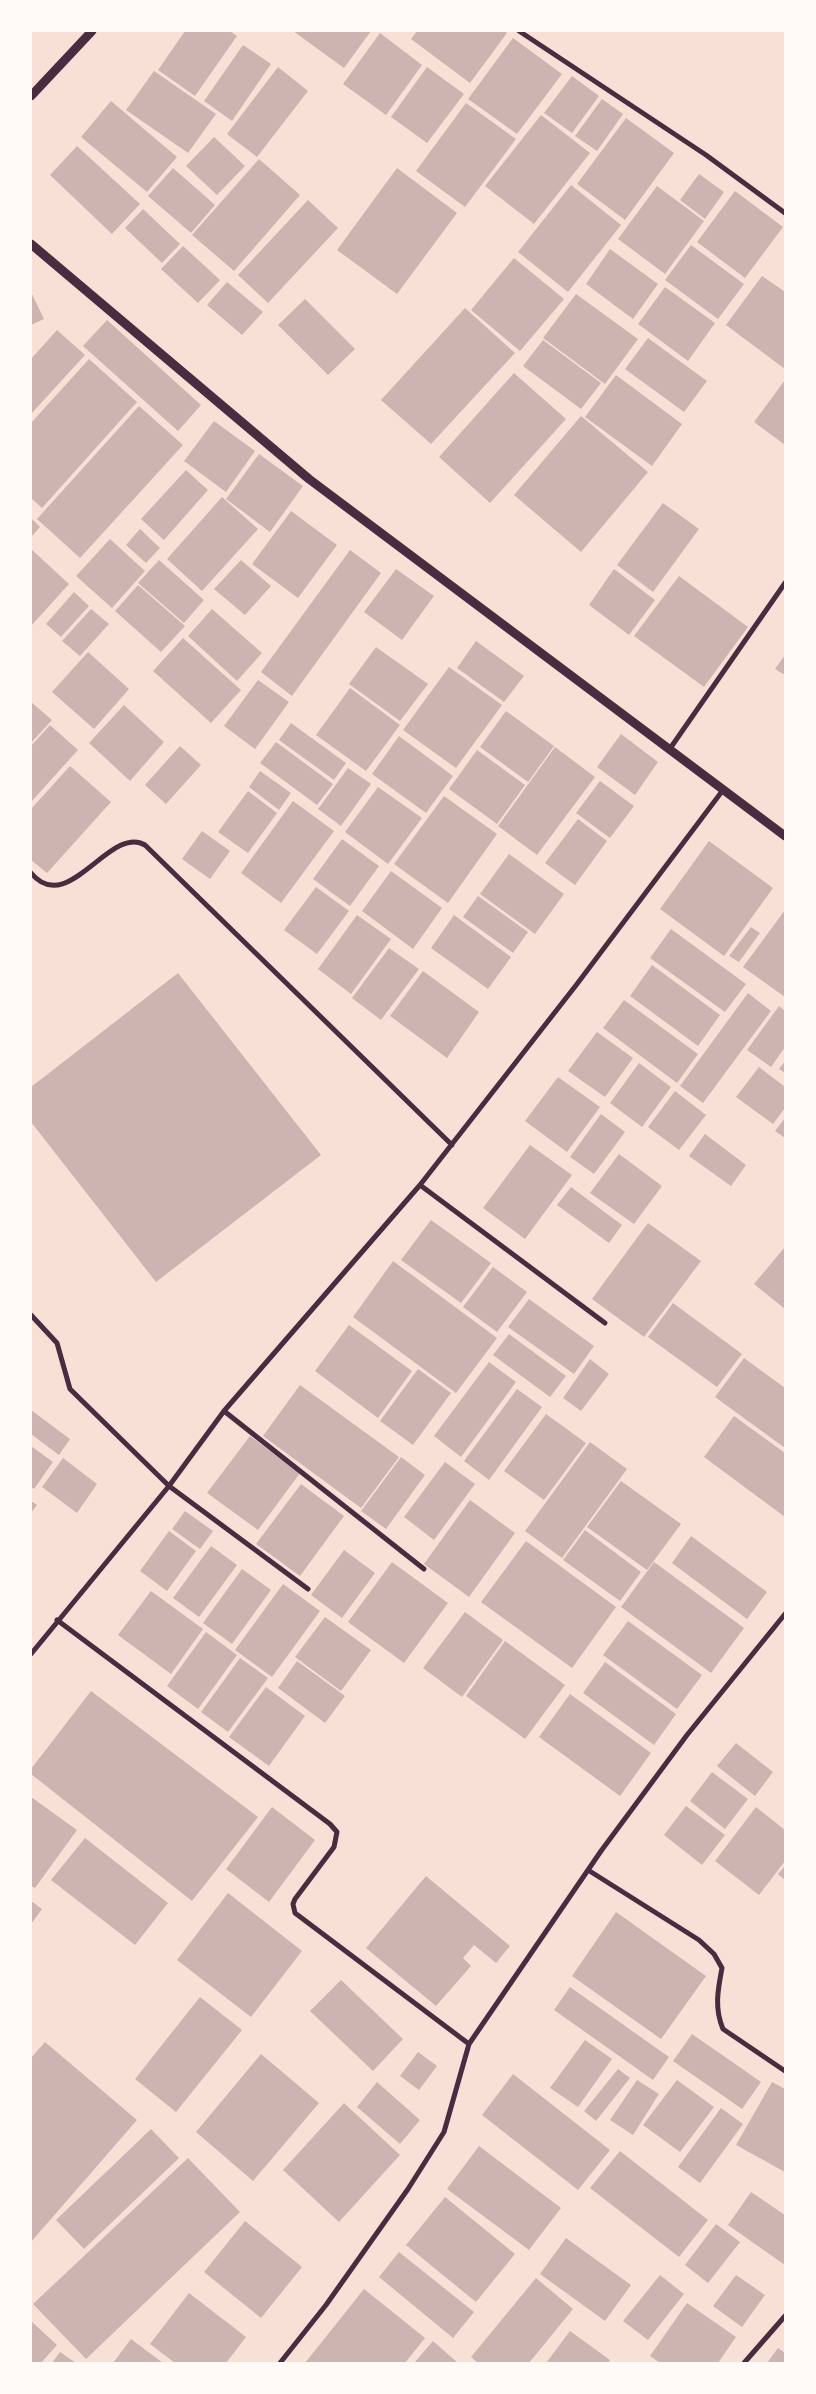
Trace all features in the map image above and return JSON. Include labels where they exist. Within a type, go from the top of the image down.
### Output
[{"type":"street","points":[[31,96],[92,31]]},
{"type":"street","points":[[519,31],[706,155],[785,213]]},
{"type":"street","points":[[31,244],[309,479],[785,836]]},
{"type":"street","points":[[669,750],[785,583]]},
{"type":"street","points":[[31,1654],[169,1486],[224,1411],[420,1185],[577,984],[723,790]]},
{"type":"street","points":[[31,872],[40,883],[55,886],[77,876],[125,842],[137,840],[144,844],[452,1145]]},
{"type":"street","points":[[420,1185],[605,1323]]},
{"type":"street","points":[[31,1315],[57,1342],[70,1389],[169,1486],[308,1589]]},
{"type":"street","points":[[224,1411],[424,1569]]},
{"type":"street","points":[[280,2363],[326,2305],[408,2189],[444,2132],[469,2044],[588,1870],[687,1735],[785,1614]]},
{"type":"street","points":[[57,1620],[330,1824],[337,1832],[334,1847],[295,1899],[293,1904],[296,1913],[469,2044]]},
{"type":"street","points":[[588,1870],[707,1947],[722,1968],[717,2007],[718,2018],[723,2029],[785,2072]]},
{"type":"street","points":[[744,2363],[785,2316]]},
{"type":"building","points":[[185,31],[230,31],[237,36],[195,96],[158,70]]},
{"type":"building","points":[[293,31],[371,31],[344,68]]},
{"type":"building","points":[[417,31],[504,31],[507,33],[470,83],[411,39]]},
{"type":"building","points":[[380,33],[422,65],[386,115],[343,84]]},
{"type":"building","points":[[513,38],[562,74],[517,134],[468,99]]},
{"type":"building","points":[[243,45],[271,64],[232,121],[204,101]]},
{"type":"building","points":[[278,67],[308,91],[257,157],[227,134]]},
{"type":"building","points":[[427,67],[464,94],[427,143],[391,117]]},
{"type":"building","points":[[154,71],[216,114],[188,153],[126,110]]},
{"type":"building","points":[[572,76],[599,96],[572,133],[544,113]]},
{"type":"building","points":[[602,99],[623,114],[597,151],[575,136]]},
{"type":"building","points":[[111,101],[177,157],[147,192],[81,137]]},
{"type":"building","points":[[466,103],[516,139],[465,207],[416,171]]},
{"type":"building","points":[[541,115],[590,153],[534,224],[485,186]]},
{"type":"building","points":[[626,118],[674,153],[625,220],[577,184]]},
{"type":"building","points":[[214,137],[245,166],[217,195],[186,166]]},
{"type":"building","points":[[77,146],[140,204],[112,234],[50,175]]},
{"type":"building","points":[[259,159],[300,195],[234,271],[192,235]]},
{"type":"building","points":[[173,168],[215,205],[191,233],[148,196]]},
{"type":"building","points":[[397,168],[457,213],[397,294],[337,250]]},
{"type":"building","points":[[699,174],[724,192],[705,219],[680,200]]},
{"type":"building","points":[[571,185],[621,225],[568,292],[518,252]]},
{"type":"building","points":[[657,186],[704,221],[665,274],[618,239]]},
{"type":"building","points":[[735,191],[783,227],[745,278],[697,242]]},
{"type":"building","points":[[308,200],[338,228],[268,303],[238,275]]},
{"type":"building","points":[[143,209],[180,244],[162,263],[125,228]]},
{"type":"building","points":[[691,245],[744,284],[718,319],[665,280]]},
{"type":"building","points":[[183,246],[220,280],[198,303],[161,269]]},
{"type":"building","points":[[610,249],[658,284],[633,319],[586,284]]},
{"type":"building","points":[[514,258],[564,299],[520,351],[471,310]]},
{"type":"building","points":[[762,276],[785,292],[785,369],[726,325]]},
{"type":"building","points":[[227,282],[263,312],[242,335],[207,305]]},
{"type":"building","points":[[665,287],[715,323],[688,361],[638,324]]},
{"type":"building","points":[[31,292],[44,319],[31,325]]},
{"type":"building","points":[[576,294],[638,339],[605,384],[543,338]]},
{"type":"building","points":[[305,299],[355,349],[328,375],[278,325]]},
{"type":"building","points":[[465,308],[515,353],[431,444],[381,400]]},
{"type":"building","points":[[107,320],[201,405],[178,431],[83,346]]},
{"type":"building","points":[[57,330],[85,355],[31,414],[31,359]]},
{"type":"building","points":[[648,338],[707,381],[684,412],[625,369]]},
{"type":"building","points":[[543,340],[601,383],[581,409],[523,366]]},
{"type":"building","points":[[89,359],[137,402],[42,508],[31,498],[31,423]]},
{"type":"building","points":[[514,373],[566,419],[490,503],[439,457]]},
{"type":"building","points":[[616,375],[682,424],[652,466],[585,417]]},
{"type":"building","points":[[785,380],[785,445],[754,422]]},
{"type":"building","points":[[139,406],[183,445],[80,558],[37,519]]},
{"type":"building","points":[[581,416],[648,472],[581,552],[514,495]]},
{"type":"building","points":[[214,421],[255,451],[226,492],[184,461]]},
{"type":"building","points":[[259,454],[303,486],[270,532],[226,499]]},
{"type":"building","points":[[186,470],[208,490],[164,540],[141,519]]},
{"type":"building","points":[[222,497],[258,529],[202,591],[167,559]]},
{"type":"building","points":[[663,503],[699,529],[653,592],[617,565]]},
{"type":"building","points":[[291,511],[337,545],[298,598],[252,564]]},
{"type":"building","points":[[31,518],[40,527],[31,537]]},
{"type":"building","points":[[140,529],[160,548],[146,563],[126,545]]},
{"type":"building","points":[[110,539],[145,571],[112,608],[76,576]]},
{"type":"building","points":[[31,549],[69,584],[31,626]]},
{"type":"building","points":[[350,550],[381,573],[292,696],[261,672]]},
{"type":"building","points":[[159,560],[204,600],[184,623],[138,583]]},
{"type":"building","points":[[241,560],[271,586],[245,615],[214,589]]},
{"type":"building","points":[[396,569],[434,596],[402,640],[364,612]]},
{"type":"building","points":[[614,569],[655,600],[629,635],[589,605]]},
{"type":"building","points":[[679,576],[748,627],[704,687],[634,636]]},
{"type":"building","points":[[138,585],[185,626],[161,652],[115,611]]},
{"type":"building","points":[[74,592],[89,606],[61,637],[46,624]]},
{"type":"building","points":[[91,609],[109,624],[80,656],[62,641]]},
{"type":"building","points":[[212,609],[262,653],[237,681],[188,636]]},
{"type":"building","points":[[183,638],[241,690],[211,723],[153,671]]},
{"type":"building","points":[[476,641],[524,676],[504,702],[457,668]]},
{"type":"building","points":[[376,647],[428,684],[400,721],[349,684]]},
{"type":"building","points":[[88,652],[129,689],[94,729],[52,692]]},
{"type":"building","points":[[785,655],[785,675],[775,669]]},
{"type":"building","points":[[449,667],[502,705],[456,768],[403,730]]},
{"type":"building","points":[[258,680],[289,702],[255,749],[224,726]]},
{"type":"building","points":[[350,688],[400,725],[366,771],[316,735]]},
{"type":"building","points":[[31,702],[52,720],[31,743]]},
{"type":"building","points":[[124,705],[164,742],[130,781],[89,743]]},
{"type":"building","points":[[506,711],[554,746],[528,782],[480,747]]},
{"type":"building","points":[[291,723],[346,763],[334,780],[279,740]]},
{"type":"building","points":[[50,725],[78,750],[31,802],[31,746]]},
{"type":"building","points":[[621,734],[658,762],[635,795],[597,767]]},
{"type":"building","points":[[399,736],[453,776],[426,813],[372,774]]},
{"type":"building","points":[[276,742],[333,784],[317,805],[260,763]]},
{"type":"building","points":[[180,746],[201,765],[166,804],[145,785]]},
{"type":"building","points":[[555,747],[595,777],[537,855],[498,826]]},
{"type":"building","points":[[477,750],[525,785],[497,824],[449,789]]},
{"type":"building","points":[[70,766],[111,802],[47,873],[31,860],[31,809]]},
{"type":"building","points":[[348,768],[371,784],[341,826],[318,809]]},
{"type":"building","points":[[260,771],[291,793],[279,810],[249,787]]},
{"type":"building","points":[[600,781],[634,806],[610,838],[576,813]]},
{"type":"building","points":[[378,787],[422,818],[388,864],[345,832]]},
{"type":"building","points":[[248,791],[277,813],[248,853],[218,832]]},
{"type":"building","points":[[444,796],[497,834],[448,903],[394,864]]},
{"type":"building","points":[[293,801],[334,831],[281,903],[241,873]]},
{"type":"building","points":[[578,819],[607,841],[575,885],[545,863]]},
{"type":"building","points":[[202,831],[230,851],[210,879],[182,859]]},
{"type":"building","points":[[342,839],[379,866],[350,906],[313,879]]},
{"type":"building","points":[[709,841],[773,888],[724,956],[660,909]]},
{"type":"building","points":[[509,854],[564,894],[535,934],[480,894]]},
{"type":"building","points":[[391,871],[442,908],[413,949],[362,911]]},
{"type":"building","points":[[316,887],[349,911],[317,954],[284,930]]},
{"type":"building","points":[[478,896],[528,932],[513,953],[463,917]]},
{"type":"building","points":[[785,910],[785,997],[743,967]]},
{"type":"building","points":[[357,915],[391,939],[351,994],[318,969]]},
{"type":"building","points":[[454,915],[511,957],[488,989],[431,948]]},
{"type":"building","points":[[751,927],[760,933],[739,962],[729,956]]},
{"type":"building","points":[[671,929],[746,984],[725,1012],[650,958]]},
{"type":"building","points":[[389,948],[419,969],[381,1020],[352,998]]},
{"type":"building","points":[[652,965],[720,1015],[698,1046],[630,996]]},
{"type":"building","points":[[423,971],[479,1012],[447,1058],[390,1016]]},
{"type":"building","points":[[178,973],[321,1155],[156,1282],[31,1122],[31,1087]]},
{"type":"building","points":[[748,993],[771,1011],[703,1103],[680,1086]]},
{"type":"building","points":[[624,1000],[698,1054],[677,1083],[603,1028]]},
{"type":"building","points":[[779,1006],[785,1011],[785,1047],[771,1067],[747,1050]]},
{"type":"building","points":[[597,1032],[633,1058],[605,1097],[568,1071]]},
{"type":"building","points":[[785,1061],[785,1073],[779,1069]]},
{"type":"building","points":[[639,1063],[671,1087],[642,1127],[610,1103]]},
{"type":"building","points":[[759,1067],[785,1087],[785,1108],[773,1124],[736,1097]]},
{"type":"building","points":[[558,1077],[600,1107],[567,1152],[525,1121]]},
{"type":"building","points":[[675,1091],[706,1115],[679,1150],[648,1127]]},
{"type":"building","points":[[601,1114],[625,1132],[594,1174],[570,1157]]},
{"type":"building","points":[[785,1118],[785,1138],[775,1131]]},
{"type":"building","points":[[705,1134],[746,1165],[731,1186],[689,1156]]},
{"type":"building","points":[[530,1145],[572,1175],[525,1239],[483,1208]]},
{"type":"building","points":[[619,1154],[662,1186],[634,1224],[590,1193]]},
{"type":"building","points":[[571,1187],[622,1225],[609,1243],[557,1205]]},
{"type":"building","points":[[431,1220],[491,1263],[461,1303],[401,1260]]},
{"type":"building","points":[[648,1223],[701,1261],[644,1337],[592,1299]]},
{"type":"building","points":[[785,1247],[785,1309],[754,1284]]},
{"type":"building","points":[[393,1261],[497,1338],[456,1393],[353,1317]]},
{"type":"building","points":[[493,1267],[527,1292],[497,1332],[463,1307]]},
{"type":"building","points":[[529,1299],[594,1346],[574,1374],[508,1327]]},
{"type":"building","points":[[673,1303],[742,1354],[717,1387],[648,1337]]},
{"type":"building","points":[[349,1325],[412,1371],[378,1418],[315,1371]]},
{"type":"building","points":[[509,1334],[566,1376],[550,1397],[493,1355]]},
{"type":"building","points":[[744,1358],[785,1388],[785,1448],[715,1397]]},
{"type":"building","points":[[590,1359],[609,1374],[581,1411],[563,1398]]},
{"type":"building","points":[[489,1362],[516,1382],[461,1457],[434,1436]]},
{"type":"building","points":[[418,1369],[451,1393],[413,1445],[380,1421]]},
{"type":"building","points":[[300,1385],[399,1457],[361,1508],[263,1436]]},
{"type":"building","points":[[517,1389],[542,1407],[489,1480],[464,1461]]},
{"type":"building","points":[[31,1410],[70,1439],[59,1455],[31,1434]]},
{"type":"building","points":[[546,1414],[586,1443],[544,1500],[504,1471]]},
{"type":"building","points":[[734,1416],[785,1453],[785,1517],[704,1457]]},
{"type":"building","points":[[250,1436],[300,1473],[258,1530],[207,1493]]},
{"type":"building","points":[[590,1442],[627,1469],[562,1558],[525,1531]]},
{"type":"building","points":[[31,1446],[53,1462],[34,1489],[31,1487]]},
{"type":"building","points":[[401,1457],[425,1475],[386,1529],[361,1511]]},
{"type":"building","points":[[63,1458],[97,1484],[77,1513],[42,1487]]},
{"type":"building","points":[[445,1462],[475,1484],[434,1540],[404,1517]]},
{"type":"building","points":[[621,1481],[681,1524],[647,1570],[587,1527]]},
{"type":"building","points":[[301,1484],[344,1516],[300,1576],[256,1544]]},
{"type":"building","points":[[470,1500],[515,1533],[469,1597],[424,1564]]},
{"type":"building","points":[[31,1501],[37,1505],[31,1513]]},
{"type":"building","points":[[185,1511],[213,1531],[200,1549],[172,1529]]},
{"type":"building","points":[[585,1530],[641,1572],[620,1601],[563,1560]]},
{"type":"building","points":[[169,1531],[196,1551],[167,1591],[140,1571]]},
{"type":"building","points":[[691,1536],[767,1592],[747,1619],[672,1563]]},
{"type":"building","points":[[526,1541],[616,1607],[572,1668],[481,1602]]},
{"type":"building","points":[[211,1546],[237,1565],[199,1617],[173,1598]]},
{"type":"building","points":[[344,1550],[375,1573],[342,1618],[311,1595]]},
{"type":"building","points":[[392,1562],[448,1603],[404,1663],[348,1622]]},
{"type":"building","points":[[654,1562],[744,1628],[711,1673],[621,1607]]},
{"type":"building","points":[[242,1569],[271,1590],[232,1644],[203,1623]]},
{"type":"building","points":[[283,1584],[320,1611],[272,1677],[235,1650]]},
{"type":"building","points":[[151,1591],[203,1629],[171,1674],[118,1635]]},
{"type":"building","points":[[465,1612],[503,1640],[462,1697],[423,1668]]},
{"type":"building","points":[[325,1617],[371,1650],[341,1691],[295,1657]]},
{"type":"building","points":[[628,1621],[702,1675],[677,1709],[603,1655]]},
{"type":"building","points":[[206,1632],[237,1655],[198,1709],[167,1686]]},
{"type":"building","points":[[505,1641],[565,1685],[525,1739],[466,1696]]},
{"type":"building","points":[[240,1658],[268,1678],[228,1732],[201,1712]]},
{"type":"building","points":[[297,1661],[345,1696],[325,1723],[278,1688]]},
{"type":"building","points":[[605,1662],[676,1714],[654,1745],[583,1693]]},
{"type":"building","points":[[266,1687],[305,1716],[269,1766],[229,1737]]},
{"type":"building","points":[[91,1691],[258,1817],[192,1901],[31,1774],[31,1769]]},
{"type":"building","points":[[570,1694],[651,1753],[620,1796],[539,1737]]},
{"type":"building","points":[[736,1743],[773,1772],[755,1796],[717,1766]]},
{"type":"building","points":[[712,1772],[748,1799],[725,1829],[690,1801]]},
{"type":"building","points":[[31,1797],[77,1830],[35,1888],[31,1886]]},
{"type":"building","points":[[686,1806],[725,1835],[702,1865],[664,1835]]},
{"type":"building","points":[[272,1807],[315,1840],[269,1902],[226,1869]]},
{"type":"building","points":[[756,1807],[785,1830],[785,1861],[759,1895],[715,1861]]},
{"type":"building","points":[[85,1838],[168,1903],[135,1945],[51,1880]]},
{"type":"building","points":[[785,1866],[785,1880],[778,1874]]},
{"type":"building","points":[[426,1876],[510,1946],[496,1963],[474,1945],[463,1958],[471,1966],[436,2006],[366,1948]]},
{"type":"building","points":[[228,1893],[302,1951],[251,2017],[177,1960]]},
{"type":"building","points":[[31,1901],[42,1909],[31,1924]]},
{"type":"building","points":[[616,1912],[706,1976],[661,2039],[572,1976]]},
{"type":"building","points":[[341,1980],[403,2039],[373,2071],[310,2011]]},
{"type":"building","points":[[570,1987],[669,2057],[653,2080],[554,2010]]},
{"type":"building","points":[[200,1997],[242,2030],[176,2112],[135,2079]]},
{"type":"building","points":[[692,2034],[761,2082],[742,2109],[673,2061]]},
{"type":"building","points":[[585,2040],[612,2059],[578,2107],[550,2088]]},
{"type":"building","points":[[45,2042],[137,2120],[31,2242],[31,2058]]},
{"type":"building","points":[[418,2052],[437,2066],[419,2090],[400,2076]]},
{"type":"building","points":[[261,2054],[319,2103],[253,2181],[196,2132]]},
{"type":"building","points":[[618,2069],[630,2078],[596,2121],[584,2111]]},
{"type":"building","points":[[513,2074],[610,2150],[578,2190],[482,2115]]},
{"type":"building","points":[[637,2080],[659,2094],[633,2135],[610,2120]]},
{"type":"building","points":[[677,2080],[714,2107],[680,2152],[643,2125]]},
{"type":"building","points":[[377,2082],[420,2120],[400,2144],[357,2107]]},
{"type":"building","points":[[772,2082],[785,2089],[785,2172],[736,2145]]},
{"type":"building","points":[[344,2103],[400,2155],[339,2222],[283,2170]]},
{"type":"building","points":[[721,2108],[743,2124],[700,2183],[678,2167]]},
{"type":"building","points":[[151,2129],[179,2158],[84,2249],[56,2220]]},
{"type":"building","points":[[479,2146],[561,2208],[529,2250],[447,2189]]},
{"type":"building","points":[[620,2151],[708,2220],[679,2257],[590,2188]]},
{"type":"building","points":[[188,2158],[240,2212],[86,2359],[33,2304]]},
{"type":"building","points":[[751,2192],[785,2215],[785,2265],[728,2225]]},
{"type":"building","points":[[445,2197],[515,2254],[476,2302],[406,2245]]},
{"type":"building","points":[[245,2221],[302,2267],[261,2318],[204,2272]]},
{"type":"building","points":[[716,2224],[740,2242],[708,2283],[685,2265]]},
{"type":"building","points":[[566,2238],[631,2285],[605,2321],[540,2274]]},
{"type":"building","points":[[399,2252],[474,2312],[453,2338],[379,2277]]},
{"type":"building","points":[[660,2275],[684,2294],[648,2340],[623,2321]]},
{"type":"building","points":[[736,2275],[765,2295],[742,2327],[713,2306]]},
{"type":"building","points":[[536,2278],[573,2309],[529,2363],[478,2363],[471,2357]]},
{"type":"building","points":[[364,2289],[425,2338],[405,2363],[305,2363]]},
{"type":"building","points":[[189,2293],[246,2337],[226,2363],[175,2363],[150,2344]]},
{"type":"building","points":[[687,2303],[736,2337],[718,2363],[660,2363],[650,2356]]},
{"type":"building","points":[[31,2321],[57,2345],[41,2363],[31,2363]]},
{"type":"building","points":[[570,2331],[610,2360],[608,2363],[546,2363]]},
{"type":"building","points":[[131,2339],[163,2363],[113,2363]]},
{"type":"building","points":[[433,2341],[458,2363],[414,2363]]},
{"type":"building","points":[[778,2348],[785,2353],[785,2363],[767,2363]]},
{"type":"building","points":[[60,2352],[76,2363],[52,2363]]}]
